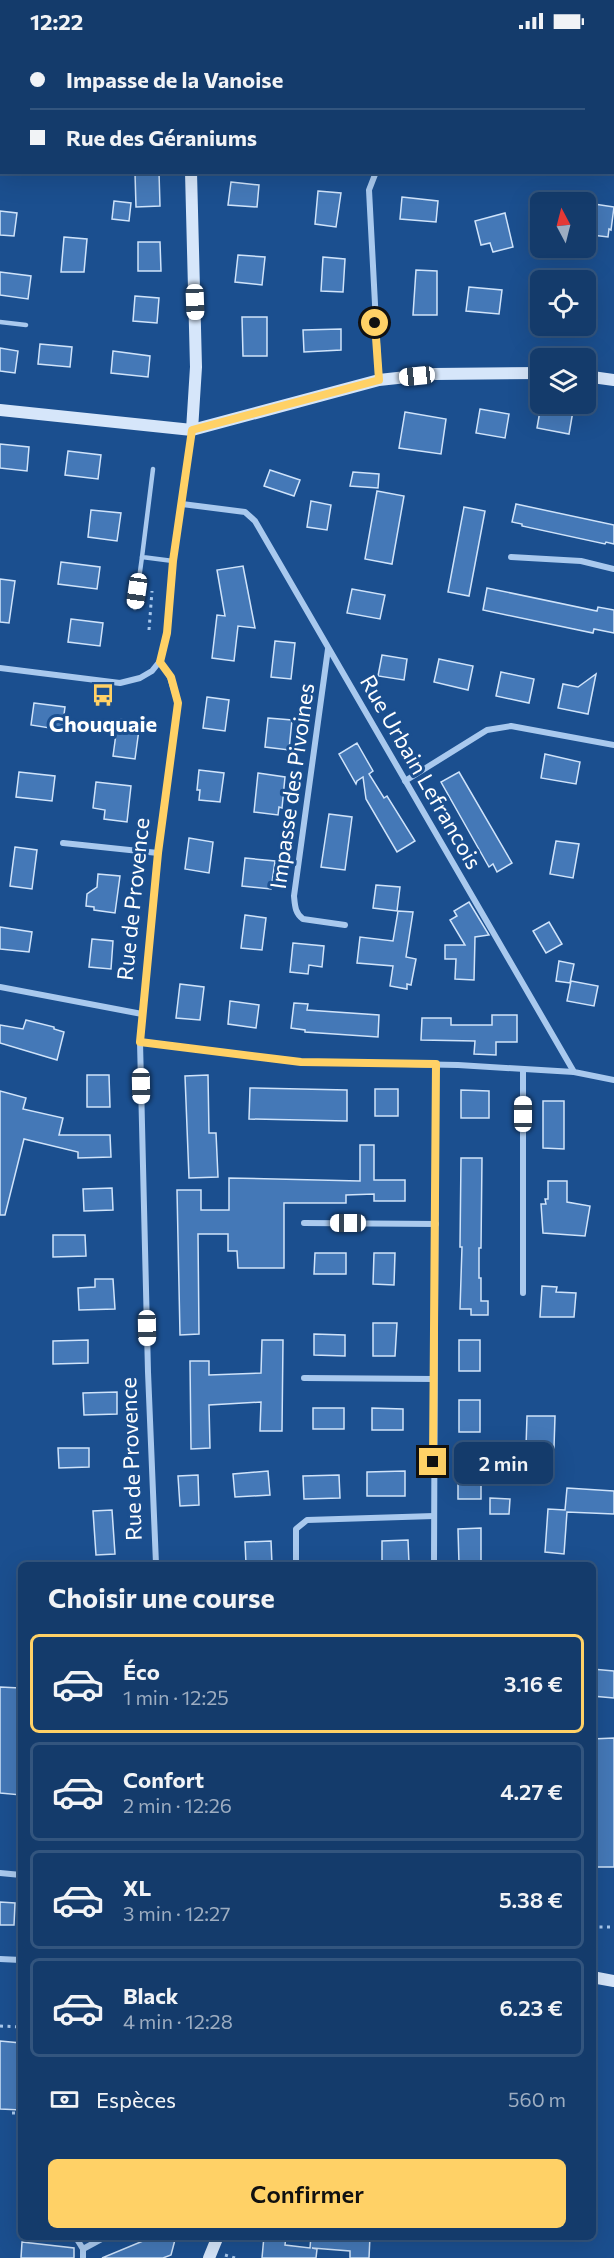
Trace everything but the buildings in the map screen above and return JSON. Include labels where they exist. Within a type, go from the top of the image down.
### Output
[{"type":"main road","points":[[191,174],[196,367],[192,430]]},
{"type":"main road","points":[[0,410],[192,430],[379,380],[434,374],[530,373]]},
{"type":"main road","points":[[596,378],[614,380]]},
{"type":"main road","points":[[596,1978],[614,1981]]},
{"type":"main road","points":[[208,2258],[216,2240]]},
{"type":"street","points":[[375,174],[369,190],[379,380]]},
{"type":"street","points":[[0,668],[120,683],[140,678],[152,671],[160,662],[167,633],[173,561],[192,430]]},
{"type":"street","name":"Rue Urbain Lefrancois","points":[[182,504],[245,512],[255,521],[574,1072]]},
{"type":"street","points":[[511,557],[581,561],[614,569]]},
{"type":"street","name":"Impasse des Pivoines","points":[[328,649],[294,896],[298,915],[303,919],[345,924]]},
{"type":"street","name":"Rue de Provence","points":[[156,1562],[148,1382],[140,1042],[158,853],[178,703],[171,677],[160,662]]},
{"type":"street","points":[[405,781],[487,730],[497,728],[511,726],[614,745]]},
{"type":"street","points":[[63,843],[158,853]]},
{"type":"street","points":[[0,987],[142,1014]]},
{"type":"street","points":[[140,1042],[301,1062],[436,1064],[523,1069],[574,1072],[614,1080]]},
{"type":"street","points":[[434,1562],[436,1064]]},
{"type":"street","points":[[523,1069],[523,1293]]},
{"type":"street","points":[[304,1223],[436,1224]]},
{"type":"street","points":[[304,1378],[434,1379]]},
{"type":"street","points":[[296,1562],[296,1529],[307,1520],[434,1516]]},
{"type":"street","points":[[0,1873],[18,1875]]},
{"type":"street","points":[[0,1959],[18,1960]]},
{"type":"street","points":[[77,2240],[83,2249],[83,2258]]},
{"type":"street","points":[[83,2249],[100,2240]]},
{"type":"lane","points":[[0,322],[26,325]]},
{"type":"lane","points":[[135,608],[153,469]]},
{"type":"lane","points":[[142,557],[173,561]]},
{"type":"path","points":[[149,630],[152,591]]},
{"type":"path","points":[[596,1927],[614,1927]]},
{"type":"path","points":[[0,2026],[18,2027]]},
{"type":"path","points":[[12,2113],[18,2114]]},
{"type":"place","name":"Chouquaie","points":[[103,695]]},
{"type":"route","points":[[375,323],[379,380],[192,430],[173,561],[165,649],[160,662],[171,677],[178,703],[158,853],[140,1042],[301,1062],[436,1064],[433,1462]]}]
